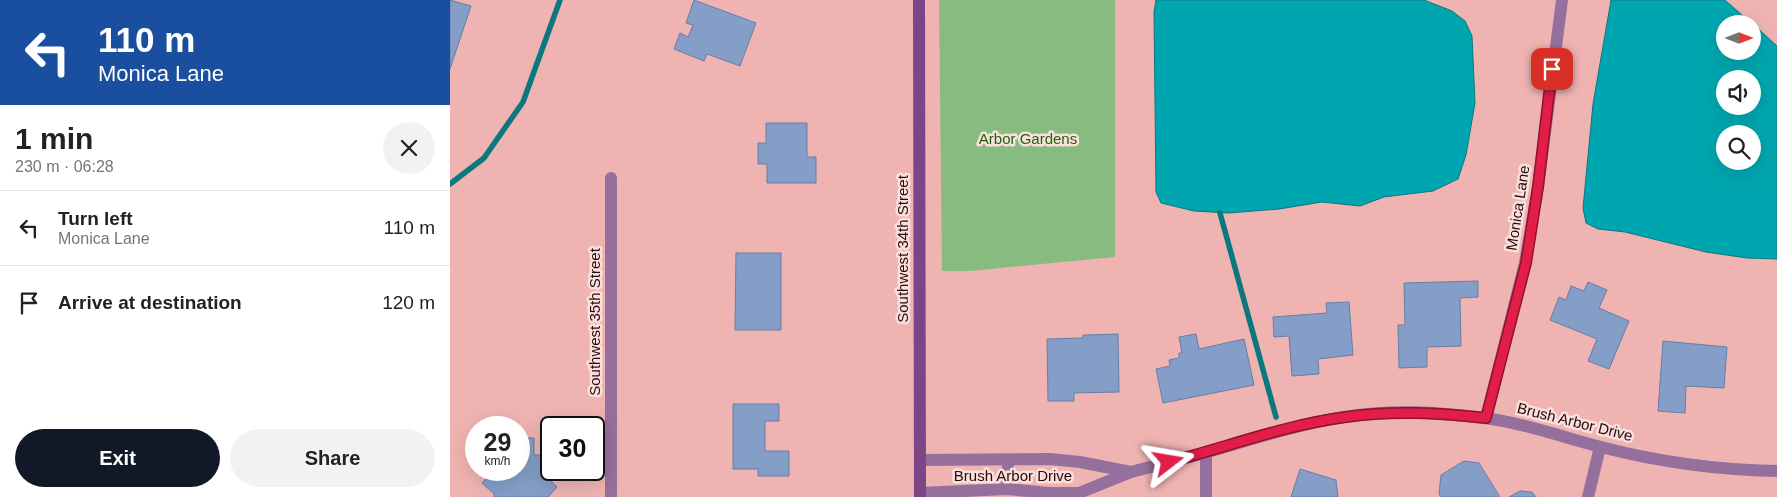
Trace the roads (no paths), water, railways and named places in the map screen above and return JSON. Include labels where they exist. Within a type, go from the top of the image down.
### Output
[{"type":"street","name":"Southwest 34th Street","points":[[919,0],[920,495]]},
{"type":"street","name":"Monica Lane","points":[[1486,418],[1526,263],[1538,187],[1562,0]]},
{"type":"street","name":"Southwest 35th Street","points":[[611,497],[612,178]]},
{"type":"street","name":"Brush Arbor Drive","points":[[920,495],[1007,489],[1050,494],[1079,493],[1131,472],[1294,427],[1345,417],[1389,412],[1486,418],[1546,430],[1600,447],[1664,461],[1704,467],[1777,471]]},
{"type":"street","points":[[1588,497],[1600,447]]},
{"type":"street","points":[[1206,452],[1206,497]]},
{"type":"street","name":"Brush Arbor Drive","points":[[920,460],[1050,459],[1080,462],[1131,472]]},
{"type":"street","points":[[1007,489],[1008,460]]},
{"type":"water","points":[[1156,0],[1424,0],[1452,11],[1465,21],[1472,36],[1475,103],[1466,155],[1458,179],[1433,191],[1384,197],[1360,206],[1322,202],[1279,209],[1229,213],[1194,211],[1161,203],[1156,192],[1154,12]]},
{"type":"water","points":[[1611,0],[1725,0],[1742,15],[1716,15],[1716,60],[1761,60],[1761,31],[1777,46],[1777,259],[1747,258],[1706,252],[1625,232],[1598,229],[1586,223],[1583,208],[1593,104]]},
{"type":"waterway","points":[[450,184],[484,158],[523,102],[560,0]]},
{"type":"waterway","points":[[1220,213],[1276,417]]},
{"type":"park label","name":"Arbor Gardens","points":[[1028,139]]}]
